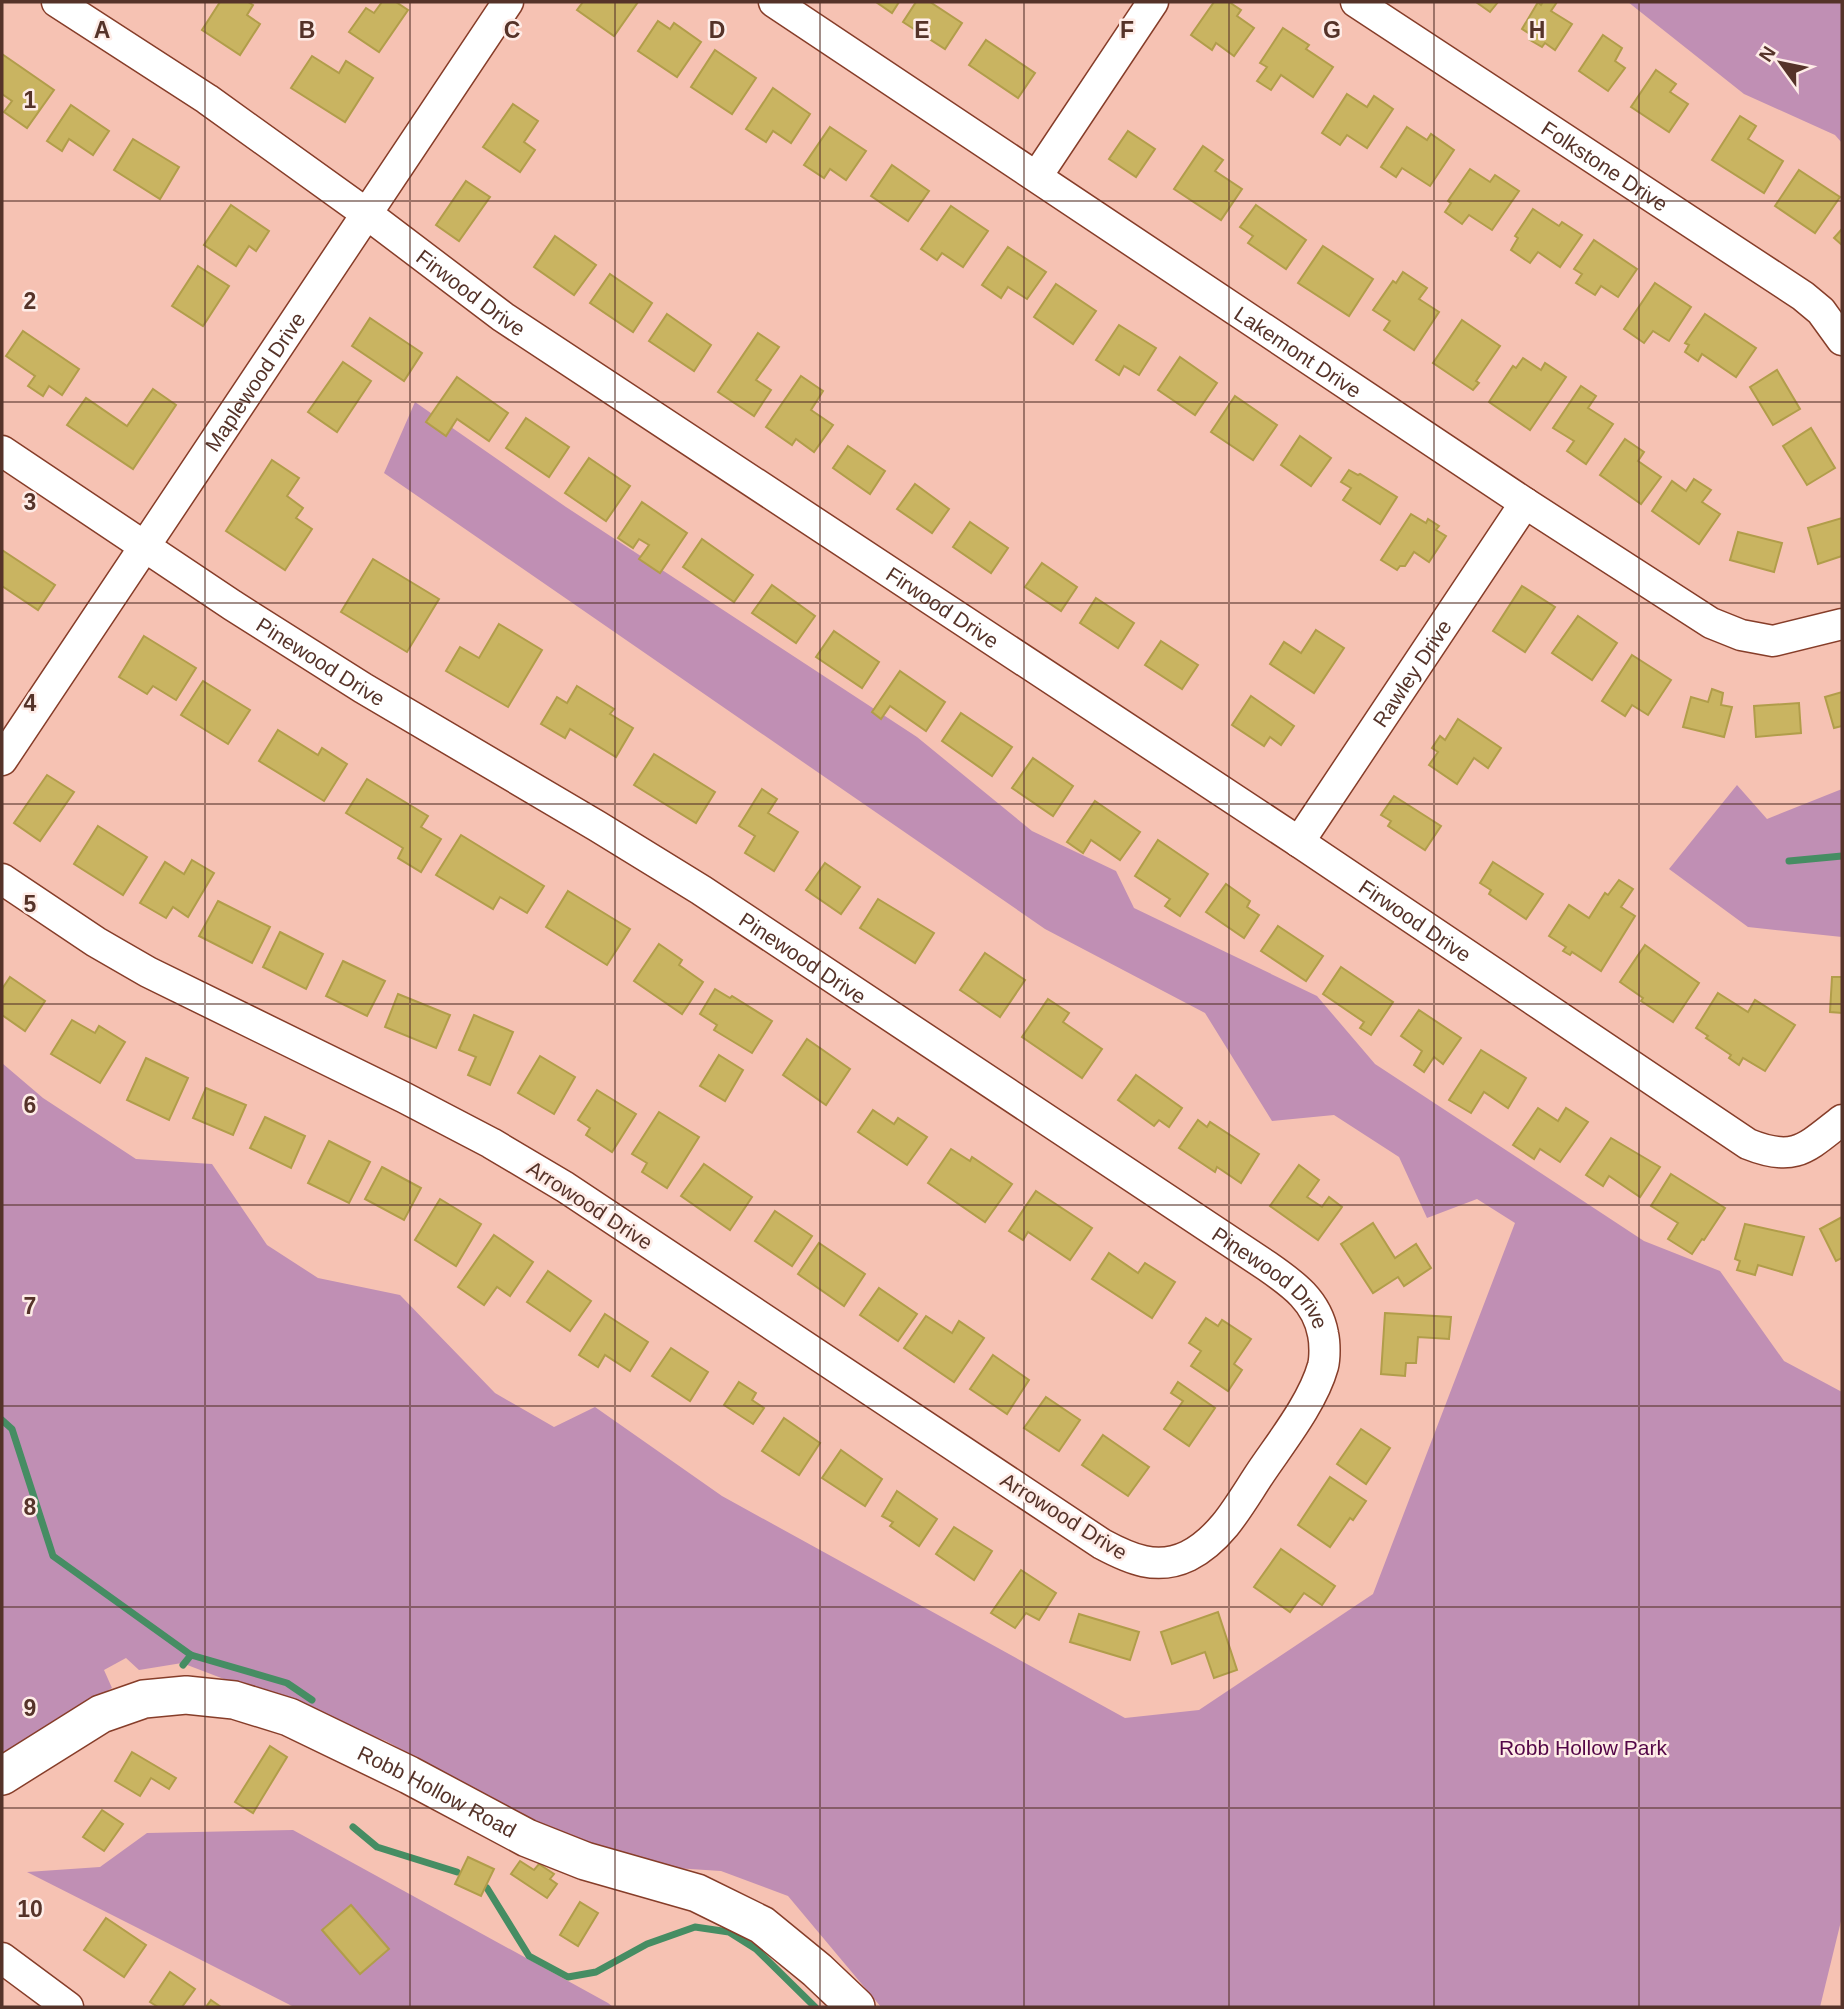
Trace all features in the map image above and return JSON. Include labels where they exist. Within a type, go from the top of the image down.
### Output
[{"type":"street","name":"Firwood Drive","points":[[57,2],[206,99],[367,214],[503,317],[1299,842],[1748,1144],[1772,1154],[1796,1152],[1842,1120]]},
{"type":"street","name":"Maplewood Drive","points":[[2,760],[508,2]]},
{"type":"street","name":"Lakemont Drive","points":[[774,2],[1525,503],[1711,623],[1741,635],[1773,641],[1842,624]]},
{"type":"street","points":[[1037,176],[1153,2]]},
{"type":"street","name":"Folkstone Drive","points":[[1356,2],[1803,296],[1821,311],[1842,340]]},
{"type":"street","name":"Pinewood Drive","points":[[2,451],[363,688],[701,890],[1300,1290],[1315,1311],[1323,1335],[1324,1364],[1312,1393],[1225,1525],[1206,1545],[1186,1557],[1157,1563]]},
{"type":"street","name":"Rawley Drive","points":[[1299,842],[1525,503]]},
{"type":"street","name":"Arrowood Drive","points":[[2,879],[96,942],[148,972],[491,1143],[565,1187],[1102,1544],[1132,1560],[1157,1563]]},
{"type":"street","name":"Robb Hollow Road","points":[[2,1776],[101,1714],[144,1699],[186,1695],[234,1700],[289,1717],[410,1775],[527,1838],[585,1861],[698,1893],[762,1925],[817,1970],[856,2007]]},
{"type":"street","points":[[2,1958],[68,2007]]},
{"type":"green space","points":[[1628,2],[1842,2],[1842,143],[1835,135],[1744,94]]},
{"type":"green space","name":"Robb Hollow Park","points":[[415,402],[566,507],[917,737],[1032,831],[1116,871],[1134,908],[1317,996],[1375,1064],[1644,1241],[1720,1271],[1784,1361],[1842,1392],[1842,1917],[1820,2007],[881,2007],[788,1896],[721,1871],[659,1867],[530,1822],[386,1741],[182,1663],[139,1670],[126,1658],[104,1670],[112,1688],[2,1754],[2,1063],[43,1098],[136,1159],[212,1164],[267,1245],[318,1278],[400,1295],[495,1393],[554,1427],[595,1407],[722,1496],[1125,1718],[1199,1710],[1373,1594],[1515,1223],[1477,1199],[1427,1218],[1399,1157],[1334,1115],[1272,1121],[1205,1013],[1045,929],[384,473]]},
{"type":"green space","points":[[1737,785],[1767,819],[1842,789],[1842,937],[1748,927],[1669,869]]},
{"type":"green space","points":[[293,1830],[613,2007],[294,2007],[27,1872],[100,1867],[147,1833]]},
{"type":"building","points":[[220,2],[248,2],[253,5],[247,15],[260,24],[240,55],[202,30]]},
{"type":"building","points":[[382,2],[396,2],[408,10],[379,52],[349,32],[366,8],[374,13]]},
{"type":"building","points":[[583,2],[638,2],[614,36],[577,10]]},
{"type":"building","points":[[876,2],[899,2],[892,13]]},
{"type":"building","points":[[916,2],[930,2],[962,23],[945,49],[903,22]]},
{"type":"building","points":[[1214,2],[1229,2],[1241,10],[1237,16],[1254,28],[1234,56],[1216,43],[1212,50],[1191,35]]},
{"type":"building","points":[[1476,2],[1498,2],[1490,12]]},
{"type":"building","points":[[1538,2],[1541,5],[1543,2],[1557,2],[1551,11],[1572,24],[1555,50],[1545,43],[1542,47],[1530,40],[1533,36],[1522,29]]},
{"type":"building","points":[[658,21],[670,29],[674,23],[701,42],[677,77],[638,51]]},
{"type":"building","points":[[1283,28],[1309,45],[1306,49],[1333,67],[1313,97],[1281,75],[1271,90],[1257,81],[1267,67],[1260,63]]},
{"type":"building","points":[[1603,35],[1622,48],[1615,61],[1625,68],[1608,91],[1579,71]]},
{"type":"building","points":[[986,40],[1035,73],[1018,98],[969,65]]},
{"type":"building","points":[[715,50],[756,78],[732,114],[691,87]]},
{"type":"building","points":[[2,54],[54,90],[27,128],[4,112],[12,101],[2,94]]},
{"type":"building","points":[[312,56],[339,73],[346,61],[373,78],[345,122],[291,88]]},
{"type":"building","points":[[1656,70],[1676,84],[1670,92],[1688,104],[1669,132],[1631,107]]},
{"type":"building","points":[[773,88],[810,114],[791,143],[773,131],[766,142],[746,129]]},
{"type":"building","points":[[1347,94],[1367,107],[1374,96],[1393,109],[1367,148],[1347,135],[1340,145],[1322,133]]},
{"type":"building","points":[[513,104],[538,121],[524,142],[535,150],[520,172],[483,147]]},
{"type":"building","points":[[71,105],[109,131],[93,155],[69,139],[62,151],[47,141]]},
{"type":"building","points":[[1740,116],[1756,126],[1748,139],[1783,161],[1764,193],[1712,160]]},
{"type":"building","points":[[830,127],[866,151],[846,180],[830,169],[824,178],[804,165]]},
{"type":"building","points":[[1407,127],[1427,140],[1431,134],[1454,150],[1430,186],[1402,168],[1396,177],[1381,167]]},
{"type":"building","points":[[1128,131],[1155,149],[1136,177],[1109,159]]},
{"type":"building","points":[[133,139],[179,167],[160,199],[114,170]]},
{"type":"building","points":[[1203,146],[1223,160],[1215,171],[1242,189],[1221,220],[1174,189]]},
{"type":"building","points":[[892,165],[929,191],[908,221],[871,196]]},
{"type":"building","points":[[1470,169],[1490,182],[1495,175],[1519,191],[1492,230],[1469,215],[1462,224],[1445,212],[1451,203],[1448,201]]},
{"type":"building","points":[[1799,170],[1840,197],[1815,233],[1775,206]]},
{"type":"building","points":[[466,181],[490,197],[459,241],[436,225]]},
{"type":"building","points":[[231,205],[269,231],[256,251],[249,246],[236,266],[204,245]]},
{"type":"building","points":[[1256,205],[1306,240],[1286,269],[1248,243],[1253,236],[1240,227]]},
{"type":"building","points":[[951,206],[988,231],[963,267],[942,253],[937,260],[921,249]]},
{"type":"building","points":[[1533,209],[1559,226],[1562,222],[1582,235],[1560,267],[1538,252],[1530,263],[1511,250],[1518,238],[1515,236]]},
{"type":"building","points":[[1842,229],[1842,245],[1834,238]]},
{"type":"building","points":[[555,236],[596,265],[574,295],[534,267]]},
{"type":"building","points":[[1594,240],[1637,269],[1618,297],[1601,286],[1595,295],[1576,283],[1582,274],[1574,269]]},
{"type":"building","points":[[1323,246],[1373,279],[1349,316],[1298,283]]},
{"type":"building","points":[[1008,247],[1046,272],[1027,299],[1008,287],[1001,298],[982,285]]},
{"type":"building","points":[[198,266],[229,286],[203,326],[172,306]]},
{"type":"building","points":[[1403,272],[1427,288],[1419,299],[1439,312],[1414,350],[1384,330],[1390,321],[1373,310],[1393,281],[1396,283]]},
{"type":"building","points":[[610,274],[652,303],[633,332],[590,303]]},
{"type":"building","points":[[1655,283],[1691,307],[1669,341],[1653,331],[1644,343],[1624,329]]},
{"type":"building","points":[[1056,284],[1096,311],[1073,344],[1034,317]]},
{"type":"building","points":[[667,314],[711,345],[694,371],[649,341]]},
{"type":"building","points":[[1705,314],[1756,348],[1736,377],[1702,354],[1698,361],[1685,352],[1689,345],[1685,343]]},
{"type":"building","points":[[370,318],[422,353],[404,381],[352,346]]},
{"type":"building","points":[[1462,320],[1500,346],[1476,381],[1479,383],[1473,390],[1433,363]]},
{"type":"building","points":[[1119,325],[1156,348],[1139,375],[1124,366],[1119,375],[1096,360]]},
{"type":"building","points":[[23,331],[79,369],[62,395],[49,386],[43,396],[28,386],[35,376],[6,356]]},
{"type":"building","points":[[758,333],[779,347],[756,380],[771,390],[754,416],[718,392]]},
{"type":"building","points":[[1180,357],[1217,383],[1195,415],[1158,390]]},
{"type":"building","points":[[1523,358],[1541,370],[1545,363],[1566,377],[1530,430],[1489,402],[1513,366],[1516,368]]},
{"type":"building","points":[[343,362],[371,381],[337,432],[308,412]]},
{"type":"building","points":[[1777,370],[1800,409],[1773,425],[1750,387]]},
{"type":"building","points":[[801,376],[823,391],[811,410],[833,425],[814,452],[796,439],[792,445],[766,427]]},
{"type":"building","points":[[457,377],[508,413],[489,441],[457,419],[446,436],[426,422]]},
{"type":"building","points":[[1581,386],[1596,396],[1588,408],[1613,424],[1586,464],[1567,451],[1574,441],[1553,428]]},
{"type":"building","points":[[153,389],[176,405],[133,469],[67,425],[86,398],[127,426]]},
{"type":"building","points":[[1235,396],[1277,425],[1253,460],[1211,432]]},
{"type":"building","points":[[526,418],[569,447],[549,477],[506,448]]},
{"type":"building","points":[[1811,428],[1835,468],[1807,485],[1783,446]]},
{"type":"building","points":[[1300,436],[1331,458],[1311,486],[1281,465]]},
{"type":"building","points":[[1625,439],[1644,452],[1638,461],[1661,477],[1641,504],[1600,475]]},
{"type":"building","points":[[848,446],[885,471],[870,494],[833,468]]},
{"type":"building","points":[[589,458],[630,486],[606,521],[565,493]]},
{"type":"building","points":[[272,460],[299,478],[287,496],[303,508],[296,518],[312,529],[285,570],[226,531]]},
{"type":"building","points":[[1349,470],[1397,497],[1380,524],[1343,500],[1351,488],[1341,482]]},
{"type":"building","points":[[1694,479],[1711,490],[1702,502],[1720,514],[1699,544],[1652,511],[1672,481],[1686,491]]},
{"type":"building","points":[[915,484],[949,509],[932,533],[897,509]]},
{"type":"building","points":[[642,502],[687,533],[660,573],[639,559],[649,545],[639,539],[633,548],[618,538]]},
{"type":"building","points":[[1411,514],[1426,523],[1428,519],[1439,526],[1436,530],[1446,536],[1429,562],[1414,552],[1405,566],[1400,566],[1397,570],[1381,560]]},
{"type":"building","points":[[1842,518],[1842,556],[1818,564],[1808,528]]},
{"type":"building","points":[[970,522],[1008,548],[991,573],[953,547]]},
{"type":"building","points":[[1738,532],[1782,543],[1774,572],[1730,560]]},
{"type":"building","points":[[702,539],[753,575],[734,602],[683,567]]},
{"type":"building","points":[[2,550],[55,585],[38,610],[2,586]]},
{"type":"building","points":[[373,559],[439,599],[407,652],[341,612]]},
{"type":"building","points":[[1042,563],[1077,587],[1061,611],[1025,587]]},
{"type":"building","points":[[772,585],[815,616],[796,643],[752,613]]},
{"type":"building","points":[[1522,586],[1555,607],[1525,652],[1493,631]]},
{"type":"building","points":[[1096,598],[1134,623],[1118,648],[1080,623]]},
{"type":"building","points":[[1578,616],[1617,643],[1592,680],[1552,653]]},
{"type":"building","points":[[499,624],[542,650],[508,707],[446,671],[460,647],[479,658]]},
{"type":"building","points":[[1316,630],[1344,648],[1314,693],[1270,664],[1284,642],[1301,653]]},
{"type":"building","points":[[834,631],[879,662],[862,688],[816,657]]},
{"type":"building","points":[[144,636],[196,668],[176,700],[153,686],[147,694],[119,677]]},
{"type":"building","points":[[1161,641],[1198,665],[1182,689],[1145,665]]},
{"type":"building","points":[[1632,655],[1671,680],[1648,715],[1632,705],[1625,716],[1602,701]]},
{"type":"building","points":[[900,671],[945,702],[926,731],[890,706],[881,719],[872,712]]},
{"type":"building","points":[[203,681],[250,710],[228,744],[181,715]]},
{"type":"building","points":[[577,686],[614,709],[610,714],[633,728],[616,757],[570,729],[565,738],[541,724],[557,697],[567,703]]},
{"type":"building","points":[[1712,689],[1723,693],[1721,705],[1732,707],[1724,737],[1683,727],[1691,697],[1708,702]]},
{"type":"building","points":[[1842,692],[1842,726],[1834,728],[1825,697]]},
{"type":"building","points":[[1251,696],[1294,726],[1281,745],[1270,737],[1264,746],[1232,725]]},
{"type":"building","points":[[1799,703],[1801,733],[1756,737],[1754,706]]},
{"type":"building","points":[[961,713],[1012,747],[992,776],[942,741]]},
{"type":"building","points":[[1458,719],[1501,748],[1488,768],[1474,758],[1457,784],[1429,765],[1438,752],[1432,748],[1440,736],[1445,740]]},
{"type":"building","points":[[278,730],[318,755],[322,748],[347,764],[324,801],[259,761]]},
{"type":"building","points":[[654,754],[715,792],[696,823],[634,785]]},
{"type":"building","points":[[1033,758],[1073,786],[1053,816],[1012,788]]},
{"type":"building","points":[[47,775],[74,792],[40,841],[14,823]]},
{"type":"building","points":[[367,779],[428,816],[421,827],[441,839],[421,872],[398,858],[403,848],[346,813]]},
{"type":"building","points":[[762,789],[777,799],[768,813],[798,832],[774,871],[745,853],[755,836],[739,826]]},
{"type":"building","points":[[1394,796],[1441,826],[1425,850],[1388,826],[1391,821],[1381,815]]},
{"type":"building","points":[[1095,801],[1140,832],[1120,860],[1091,840],[1083,853],[1067,842]]},
{"type":"building","points":[[98,826],[147,857],[123,895],[74,864]]},
{"type":"building","points":[[461,835],[544,886],[527,913],[500,897],[493,909],[436,875]]},
{"type":"building","points":[[1158,840],[1208,874],[1180,916],[1165,906],[1170,899],[1135,876]]},
{"type":"building","points":[[192,860],[214,873],[188,917],[173,907],[166,918],[140,903],[165,862],[184,874]]},
{"type":"building","points":[[1493,862],[1543,894],[1526,919],[1489,894],[1491,890],[1480,883]]},
{"type":"building","points":[[825,863],[860,887],[841,914],[806,890]]},
{"type":"building","points":[[1619,880],[1633,889],[1621,907],[1635,916],[1601,971],[1572,952],[1570,955],[1563,951],[1566,947],[1549,936],[1569,905],[1589,918],[1605,893],[1608,895]]},
{"type":"building","points":[[1226,884],[1250,901],[1247,907],[1259,915],[1244,938],[1206,912]]},
{"type":"building","points":[[568,891],[630,929],[607,965],[546,927]]},
{"type":"building","points":[[878,899],[934,933],[915,963],[860,928]]},
{"type":"building","points":[[218,901],[270,927],[252,963],[199,936]]},
{"type":"building","points":[[1278,926],[1323,956],[1306,981],[1261,951]]},
{"type":"building","points":[[280,932],[323,954],[306,989],[263,967]]},
{"type":"building","points":[[659,944],[682,960],[679,965],[703,982],[682,1014],[634,981]]},
{"type":"building","points":[[1645,945],[1699,983],[1673,1022],[1641,1001],[1643,998],[1620,982]]},
{"type":"building","points":[[985,953],[1025,980],[1000,1017],[960,990]]},
{"type":"building","points":[[343,961],[385,981],[367,1016],[326,996]]},
{"type":"building","points":[[1341,967],[1393,1002],[1371,1035],[1360,1028],[1364,1022],[1323,994]]},
{"type":"building","points":[[10,977],[45,1001],[25,1031],[2,1015],[2,989]]},
{"type":"building","points":[[1832,977],[1842,977],[1842,1013],[1830,1012]]},
{"type":"building","points":[[715,989],[730,998],[732,996],[772,1021],[752,1053],[714,1030],[717,1025],[700,1014]]},
{"type":"building","points":[[1718,993],[1748,1012],[1755,1000],[1795,1025],[1765,1071],[1743,1058],[1739,1065],[1729,1058],[1731,1055],[1696,1028]]},
{"type":"building","points":[[398,994],[450,1015],[436,1048],[385,1027]]},
{"type":"building","points":[[1048,999],[1069,1013],[1063,1022],[1102,1049],[1082,1078],[1022,1037]]},
{"type":"building","points":[[1419,1010],[1461,1038],[1443,1064],[1434,1057],[1424,1072],[1414,1065],[1422,1051],[1401,1036]]},
{"type":"building","points":[[474,1015],[513,1032],[490,1085],[468,1075],[476,1057],[459,1050]]},
{"type":"building","points":[[72,1020],[95,1033],[99,1026],[125,1042],[100,1083],[51,1054]]},
{"type":"building","points":[[807,1039],[850,1069],[826,1105],[783,1075]]},
{"type":"building","points":[[1481,1050],[1526,1078],[1508,1108],[1484,1092],[1471,1113],[1449,1100]]},
{"type":"building","points":[[719,1055],[743,1070],[725,1101],[700,1086]]},
{"type":"building","points":[[540,1056],[575,1077],[554,1114],[518,1093]]},
{"type":"building","points":[[146,1058],[188,1078],[169,1120],[127,1100]]},
{"type":"building","points":[[1136,1075],[1182,1108],[1169,1127],[1159,1120],[1154,1126],[1118,1100]]},
{"type":"building","points":[[206,1088],[246,1105],[233,1135],[193,1118]]},
{"type":"building","points":[[597,1090],[636,1114],[612,1152],[586,1135],[590,1128],[578,1120]]},
{"type":"building","points":[[1538,1108],[1558,1121],[1566,1108],[1588,1122],[1560,1162],[1540,1149],[1534,1159],[1513,1145]]},
{"type":"building","points":[[873,1110],[894,1124],[898,1118],[927,1137],[907,1165],[858,1132]]},
{"type":"building","points":[[659,1112],[699,1137],[667,1188],[642,1172],[647,1163],[632,1154]]},
{"type":"building","points":[[265,1117],[305,1136],[291,1168],[250,1148]]},
{"type":"building","points":[[1198,1120],[1207,1127],[1210,1122],[1259,1154],[1241,1183],[1217,1167],[1215,1172],[1179,1148]]},
{"type":"building","points":[[1611,1138],[1660,1167],[1640,1197],[1609,1176],[1603,1186],[1586,1175]]},
{"type":"building","points":[[329,1141],[370,1162],[349,1203],[308,1183]]},
{"type":"building","points":[[951,1149],[970,1161],[972,1157],[1012,1184],[985,1222],[928,1183]]},
{"type":"building","points":[[704,1164],[752,1197],[730,1230],[681,1196]]},
{"type":"building","points":[[1299,1165],[1319,1180],[1307,1197],[1322,1207],[1329,1197],[1342,1207],[1318,1240],[1270,1206]]},
{"type":"building","points":[[382,1167],[421,1188],[404,1220],[365,1199]]},
{"type":"building","points":[[1671,1174],[1725,1208],[1692,1254],[1668,1239],[1678,1223],[1651,1206]]},
{"type":"building","points":[[1036,1191],[1092,1228],[1070,1260],[1028,1232],[1023,1240],[1009,1231]]},
{"type":"building","points":[[440,1199],[481,1224],[456,1266],[415,1240]]},
{"type":"building","points":[[775,1211],[812,1236],[792,1266],[755,1241]]},
{"type":"building","points":[[1842,1217],[1842,1258],[1836,1261],[1820,1229]]},
{"type":"building","points":[[1373,1223],[1395,1258],[1416,1244],[1431,1268],[1404,1286],[1398,1277],[1373,1293],[1341,1244]]},
{"type":"building","points":[[1745,1224],[1804,1237],[1792,1275],[1758,1265],[1755,1275],[1737,1270],[1740,1261],[1735,1259]]},
{"type":"building","points":[[494,1235],[533,1262],[510,1296],[497,1287],[484,1305],[458,1287]]},
{"type":"building","points":[[819,1243],[865,1274],[844,1306],[798,1274]]},
{"type":"building","points":[[1109,1253],[1138,1273],[1145,1263],[1175,1282],[1152,1318],[1092,1279]]},
{"type":"building","points":[[548,1271],[591,1301],[570,1331],[527,1302]]},
{"type":"building","points":[[879,1288],[917,1314],[898,1341],[860,1315]]},
{"type":"building","points":[[1385,1313],[1451,1317],[1449,1339],[1418,1337],[1416,1363],[1406,1363],[1405,1376],[1381,1374]]},
{"type":"building","points":[[605,1314],[648,1342],[630,1371],[605,1355],[598,1367],[579,1355]]},
{"type":"building","points":[[926,1316],[952,1333],[959,1321],[984,1338],[954,1382],[904,1348]]},
{"type":"building","points":[[1206,1318],[1218,1326],[1222,1320],[1251,1339],[1234,1364],[1242,1370],[1228,1391],[1191,1366],[1201,1351],[1189,1343]]},
{"type":"building","points":[[671,1348],[708,1372],[690,1401],[652,1376]]},
{"type":"building","points":[[993,1355],[1029,1380],[1007,1414],[970,1389]]},
{"type":"building","points":[[739,1382],[756,1393],[752,1400],[764,1408],[753,1424],[724,1405]]},
{"type":"building","points":[[1178,1382],[1215,1408],[1189,1446],[1164,1429],[1183,1401],[1171,1393]]},
{"type":"building","points":[[1046,1397],[1080,1420],[1059,1451],[1024,1428]]},
{"type":"building","points":[[784,1418],[820,1443],[799,1475],[762,1451]]},
{"type":"building","points":[[1361,1429],[1390,1448],[1366,1484],[1337,1464]]},
{"type":"building","points":[[1103,1435],[1149,1467],[1128,1496],[1082,1465]]},
{"type":"building","points":[[841,1450],[882,1479],[865,1506],[822,1478]]},
{"type":"building","points":[[1330,1477],[1366,1501],[1353,1520],[1350,1518],[1330,1547],[1298,1525]]},
{"type":"building","points":[[897,1491],[937,1519],[919,1546],[890,1526],[893,1522],[882,1516]]},
{"type":"building","points":[[954,1527],[992,1551],[974,1580],[936,1554]]},
{"type":"building","points":[[1281,1549],[1335,1586],[1322,1605],[1304,1593],[1290,1612],[1254,1587]]},
{"type":"building","points":[[1021,1570],[1056,1593],[1039,1620],[1026,1613],[1015,1628],[991,1613]]},
{"type":"building","points":[[1218,1612],[1237,1670],[1214,1678],[1205,1652],[1172,1664],[1161,1632]]},
{"type":"building","points":[[1079,1614],[1139,1632],[1130,1660],[1070,1642]]},
{"type":"building","points":[[270,1746],[287,1757],[253,1813],[235,1802]]},
{"type":"building","points":[[132,1752],[176,1778],[169,1789],[151,1778],[140,1796],[115,1781]]},
{"type":"building","points":[[102,1810],[123,1824],[104,1851],[83,1837]]},
{"type":"building","points":[[468,1857],[494,1869],[481,1896],[455,1884]]},
{"type":"building","points":[[520,1861],[534,1870],[539,1864],[554,1874],[550,1879],[557,1884],[547,1898],[511,1874]]},
{"type":"building","points":[[580,1902],[598,1913],[578,1946],[560,1935]]},
{"type":"building","points":[[351,1905],[389,1949],[360,1974],[322,1930]]},
{"type":"building","points":[[106,1918],[146,1945],[124,1977],[84,1950]]},
{"type":"building","points":[[170,1972],[195,1989],[182,2007],[158,2007],[150,2002]]},
{"type":"building","points":[[211,2000],[221,2007],[206,2007]]},
{"type":"waterway","points":[[1789,861],[1842,856]]},
{"type":"waterway","points":[[2,1420],[12,1429],[53,1556],[191,1655],[287,1683],[312,1700]]},
{"type":"waterway","points":[[183,1665],[191,1655]]},
{"type":"waterway","points":[[353,1827],[377,1847],[457,1872]]},
{"type":"waterway","points":[[487,1888],[529,1956],[568,1977],[596,1972],[647,1944],[695,1927],[729,1932],[756,1949],[815,2007]]}]
